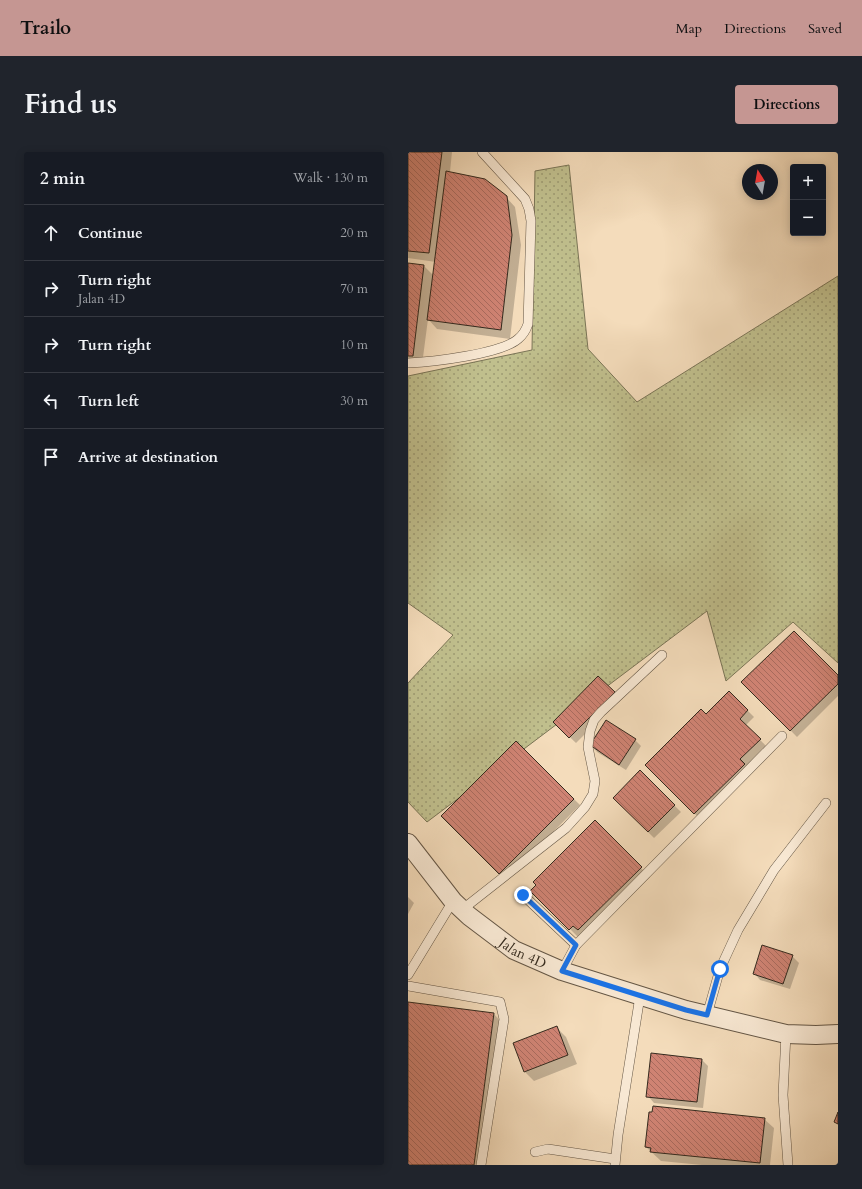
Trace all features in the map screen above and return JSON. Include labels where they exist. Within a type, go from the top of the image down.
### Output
[{"type":"street","name":"Jalan 4D","points":[[408,843],[458,905],[469,916],[514,950],[562,971],[686,1010],[786,1034],[838,1034]]},
{"type":"lane","points":[[408,363],[493,350],[518,340],[524,333],[528,324],[531,221],[529,209],[524,199],[482,152]]},
{"type":"lane","points":[[408,975],[458,905],[566,828],[585,806],[593,794],[595,781],[588,747],[590,731],[594,720],[662,655]]},
{"type":"lane","points":[[562,971],[576,945],[782,736]]},
{"type":"lane","points":[[707,1015],[720,969],[738,930],[774,870],[826,803]]},
{"type":"lane","points":[[523,895],[576,945]]},
{"type":"lane","points":[[408,986],[500,1002],[504,1019],[480,1165]]},
{"type":"lane","points":[[536,1152],[548,1149],[615,1162],[640,996]]},
{"type":"lane","points":[[786,1034],[783,1095],[788,1165]]},
{"type":"shaded area","points":[[569,165],[588,349],[637,402],[838,276],[838,663],[793,622],[726,681],[707,611],[427,822],[408,802],[408,683],[453,635],[408,603],[408,376],[532,350],[535,171]]},
{"type":"building","points":[[408,152],[442,152],[429,253],[408,251]]},
{"type":"building","points":[[446,171],[485,179],[507,196],[512,235],[501,330],[427,320]]},
{"type":"building","points":[[408,263],[424,265],[413,356],[408,356]]},
{"type":"building","points":[[794,631],[838,675],[838,684],[790,731],[741,682]]},
{"type":"building","points":[[598,676],[615,692],[569,738],[553,722]]},
{"type":"building","points":[[729,691],[748,710],[740,719],[761,739],[740,759],[745,764],[694,814],[645,765],[701,709],[706,714]]},
{"type":"building","points":[[606,720],[636,739],[619,765],[590,745]]},
{"type":"building","points":[[516,741],[574,799],[499,874],[441,816]]},
{"type":"building","points":[[640,770],[675,805],[648,832],[613,798]]},
{"type":"building","points":[[595,820],[642,867],[578,930],[573,926],[569,930],[530,891],[536,885],[533,882]]},
{"type":"building","points":[[762,945],[793,955],[783,984],[753,974]]},
{"type":"building","points":[[408,1002],[494,1013],[474,1165],[408,1165]]},
{"type":"building","points":[[557,1026],[568,1055],[524,1072],[513,1043]]},
{"type":"building","points":[[651,1053],[702,1059],[697,1102],[646,1097]]},
{"type":"building","points":[[653,1106],[765,1118],[760,1163],[650,1152],[651,1148],[645,1147],[649,1112],[652,1112]]},
{"type":"building","points":[[838,1112],[838,1124],[834,1122]]},
{"type":"route","points":[[523,895],[576,945],[562,971],[686,1010],[707,1015],[720,969]]}]
